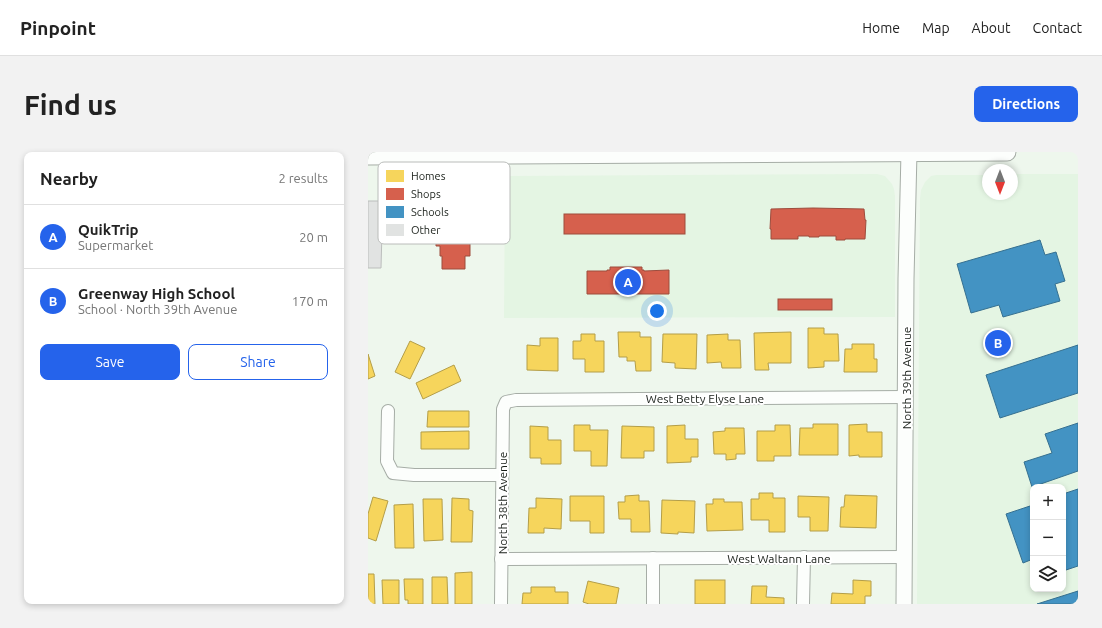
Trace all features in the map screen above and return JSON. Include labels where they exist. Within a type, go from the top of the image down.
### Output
[{"type":"main road","points":[[368,156],[1007,152]]},
{"type":"street","name":"North 39th Avenue","points":[[904,604],[909,152]]},
{"type":"street","name":"West Betty Elyse Lane","points":[[506,402],[516,400],[906,397]]},
{"type":"street","name":"North 38th Avenue","points":[[501,604],[503,409],[506,402]]},
{"type":"street","points":[[388,411],[388,461],[393,473],[414,475],[502,475]]},
{"type":"street","points":[[804,557],[804,604]]},
{"type":"street","name":"West Waltann Lane","points":[[501,559],[905,557]]},
{"type":"street","points":[[653,558],[653,604]]},
{"type":"shaded area","points":[[877,174],[885,176],[892,184],[895,196],[895,317],[504,318],[505,244],[510,244],[510,176]]},
{"type":"shaded area","points":[[1018,174],[1078,174],[1078,604],[917,604],[920,199],[921,190],[925,182],[931,176],[982,175],[982,200],[1018,200]]},
{"type":"building: Homes","points":[[808,328],[824,328],[824,334],[838,334],[839,361],[824,361],[824,367],[808,368]]},
{"type":"building: Homes","points":[[618,332],[640,332],[640,337],[651,337],[651,371],[636,371],[635,361],[627,361],[627,357],[619,357]]},
{"type":"building: Homes","points":[[791,332],[791,363],[768,363],[769,370],[755,370],[754,333]]},
{"type":"building: Homes","points":[[581,334],[595,334],[595,341],[604,341],[604,372],[585,372],[585,359],[573,359],[573,341],[581,341]]},
{"type":"building: Homes","points":[[663,334],[697,334],[696,369],[675,368],[675,363],[662,362]]},
{"type":"building: Homes","points":[[728,334],[728,340],[740,340],[741,368],[722,368],[721,362],[707,363],[707,335]]},
{"type":"building: Homes","points":[[540,338],[558,338],[558,371],[527,370],[527,345],[540,346]]},
{"type":"building: Homes","points":[[410,341],[425,348],[410,379],[395,372]]},
{"type":"building: Homes","points":[[852,344],[874,344],[874,359],[877,359],[877,372],[844,372],[845,349],[852,349]]},
{"type":"building: Homes","points":[[368,354],[375,376],[368,379]]},
{"type":"building: Homes","points":[[454,365],[461,381],[423,399],[416,383]]},
{"type":"building: Homes","points":[[428,411],[469,411],[469,427],[427,427]]},
{"type":"building: Homes","points":[[813,424],[838,424],[838,455],[799,455],[800,428],[813,428]]},
{"type":"building: Homes","points":[[867,424],[867,432],[882,432],[882,457],[859,457],[859,455],[849,456],[849,425]]},
{"type":"building: Homes","points":[[574,425],[590,425],[590,430],[608,430],[607,466],[591,466],[591,451],[574,451]]},
{"type":"building: Homes","points":[[685,425],[685,439],[698,439],[698,457],[691,457],[691,462],[667,463],[667,426]]},
{"type":"building: Homes","points":[[775,425],[790,425],[791,456],[774,456],[774,461],[757,461],[757,431],[775,431]]},
{"type":"building: Homes","points":[[530,426],[548,427],[548,440],[561,440],[561,464],[541,464],[541,458],[530,458]]},
{"type":"building: Homes","points":[[622,426],[654,427],[654,451],[644,451],[644,458],[621,458]]},
{"type":"building: Homes","points":[[725,428],[744,428],[745,454],[736,454],[736,459],[726,460],[726,454],[714,454],[713,432],[725,431]]},
{"type":"building: Homes","points":[[469,431],[469,449],[421,449],[421,432]]},
{"type":"building: Homes","points":[[759,493],[773,493],[773,498],[785,498],[785,532],[769,532],[769,520],[751,520],[751,499],[759,499]]},
{"type":"building: Homes","points":[[639,495],[639,501],[649,501],[650,532],[631,532],[631,519],[619,519],[618,502],[625,502],[625,496]]},
{"type":"building: Homes","points":[[845,495],[877,496],[876,528],[840,527],[841,507],[844,507]]},
{"type":"building: Homes","points":[[570,496],[604,496],[604,533],[590,533],[590,521],[570,521]]},
{"type":"building: Homes","points":[[798,496],[829,497],[828,531],[810,531],[810,517],[798,517]]},
{"type":"building: Homes","points":[[373,497],[388,501],[376,541],[368,538],[368,514]]},
{"type":"building: Homes","points":[[452,498],[469,499],[469,510],[473,511],[472,542],[451,542]]},
{"type":"building: Homes","points":[[536,498],[562,499],[561,529],[544,528],[544,533],[528,533],[529,508],[536,508]]},
{"type":"building: Homes","points":[[423,499],[442,499],[443,540],[424,541]]},
{"type":"building: Homes","points":[[713,499],[724,499],[724,502],[742,502],[743,530],[707,531],[706,504],[713,504]]},
{"type":"building: Homes","points":[[662,500],[695,501],[694,533],[661,533]]},
{"type":"building: Homes","points":[[413,504],[414,548],[395,548],[394,505]]},
{"type":"building: Homes","points":[[472,572],[472,604],[455,604],[455,573]]},
{"type":"building: Homes","points":[[368,574],[374,574],[375,604],[368,604]]},
{"type":"building: Homes","points":[[432,577],[447,577],[448,604],[432,604]]},
{"type":"building: Homes","points":[[404,579],[423,579],[423,604],[408,604],[408,600],[405,600]]},
{"type":"building: Homes","points":[[382,580],[399,580],[399,604],[383,604]]},
{"type":"building: Homes","points":[[695,580],[725,580],[725,604],[695,604]]},
{"type":"building: Homes","points":[[853,580],[871,581],[871,596],[865,596],[865,604],[831,604],[832,593],[853,594]]},
{"type":"building: Homes","points":[[588,581],[619,588],[616,604],[589,604],[583,602]]},
{"type":"building: Homes","points":[[752,586],[767,586],[766,597],[784,598],[784,604],[751,604]]},
{"type":"building: Homes","points":[[531,587],[555,587],[555,592],[568,592],[568,604],[522,604],[523,593],[531,593]]},
{"type":"building: Shops","points":[[771,209],[864,209],[866,220],[865,239],[836,240],[836,236],[798,236],[798,239],[771,239]]},
{"type":"building: Shops","points":[[564,214],[685,214],[685,234],[564,234]]},
{"type":"building: Shops","points":[[436,244],[470,244],[470,256],[465,256],[465,269],[442,269],[440,246],[436,246]]},
{"type":"building: Shops","points":[[610,267],[642,267],[642,270],[644,271],[669,270],[669,294],[587,294],[587,271],[607,271],[610,270]]},
{"type":"building: Shops","points":[[778,299],[832,299],[832,310],[778,310]]},
{"type":"building: Schools","points":[[1040,240],[1045,255],[1056,252],[1065,281],[1055,284],[1060,301],[1003,317],[999,305],[971,313],[957,264]]},
{"type":"building: Schools","points":[[1078,345],[1078,393],[1000,418],[986,375]]},
{"type":"building: Schools","points":[[1078,423],[1078,471],[1041,484],[1031,484],[1024,462],[1052,453],[1045,434]]},
{"type":"building: Schools","points":[[1078,489],[1078,566],[1066,570],[1066,520],[1066,493]]},
{"type":"building: Schools","points":[[1030,506],[1030,560],[1023,563],[1006,514]]},
{"type":"building: Schools","points":[[1078,591],[1078,604],[1037,604]]},
{"type":"building: Other","points":[[368,201],[378,201],[378,244],[382,244],[381,268],[368,268]]},
{"type":"place","name":"QuikTrip","points":[[628,282]]},
{"type":"place","name":"Greenway High School","points":[[998,343]]}]
